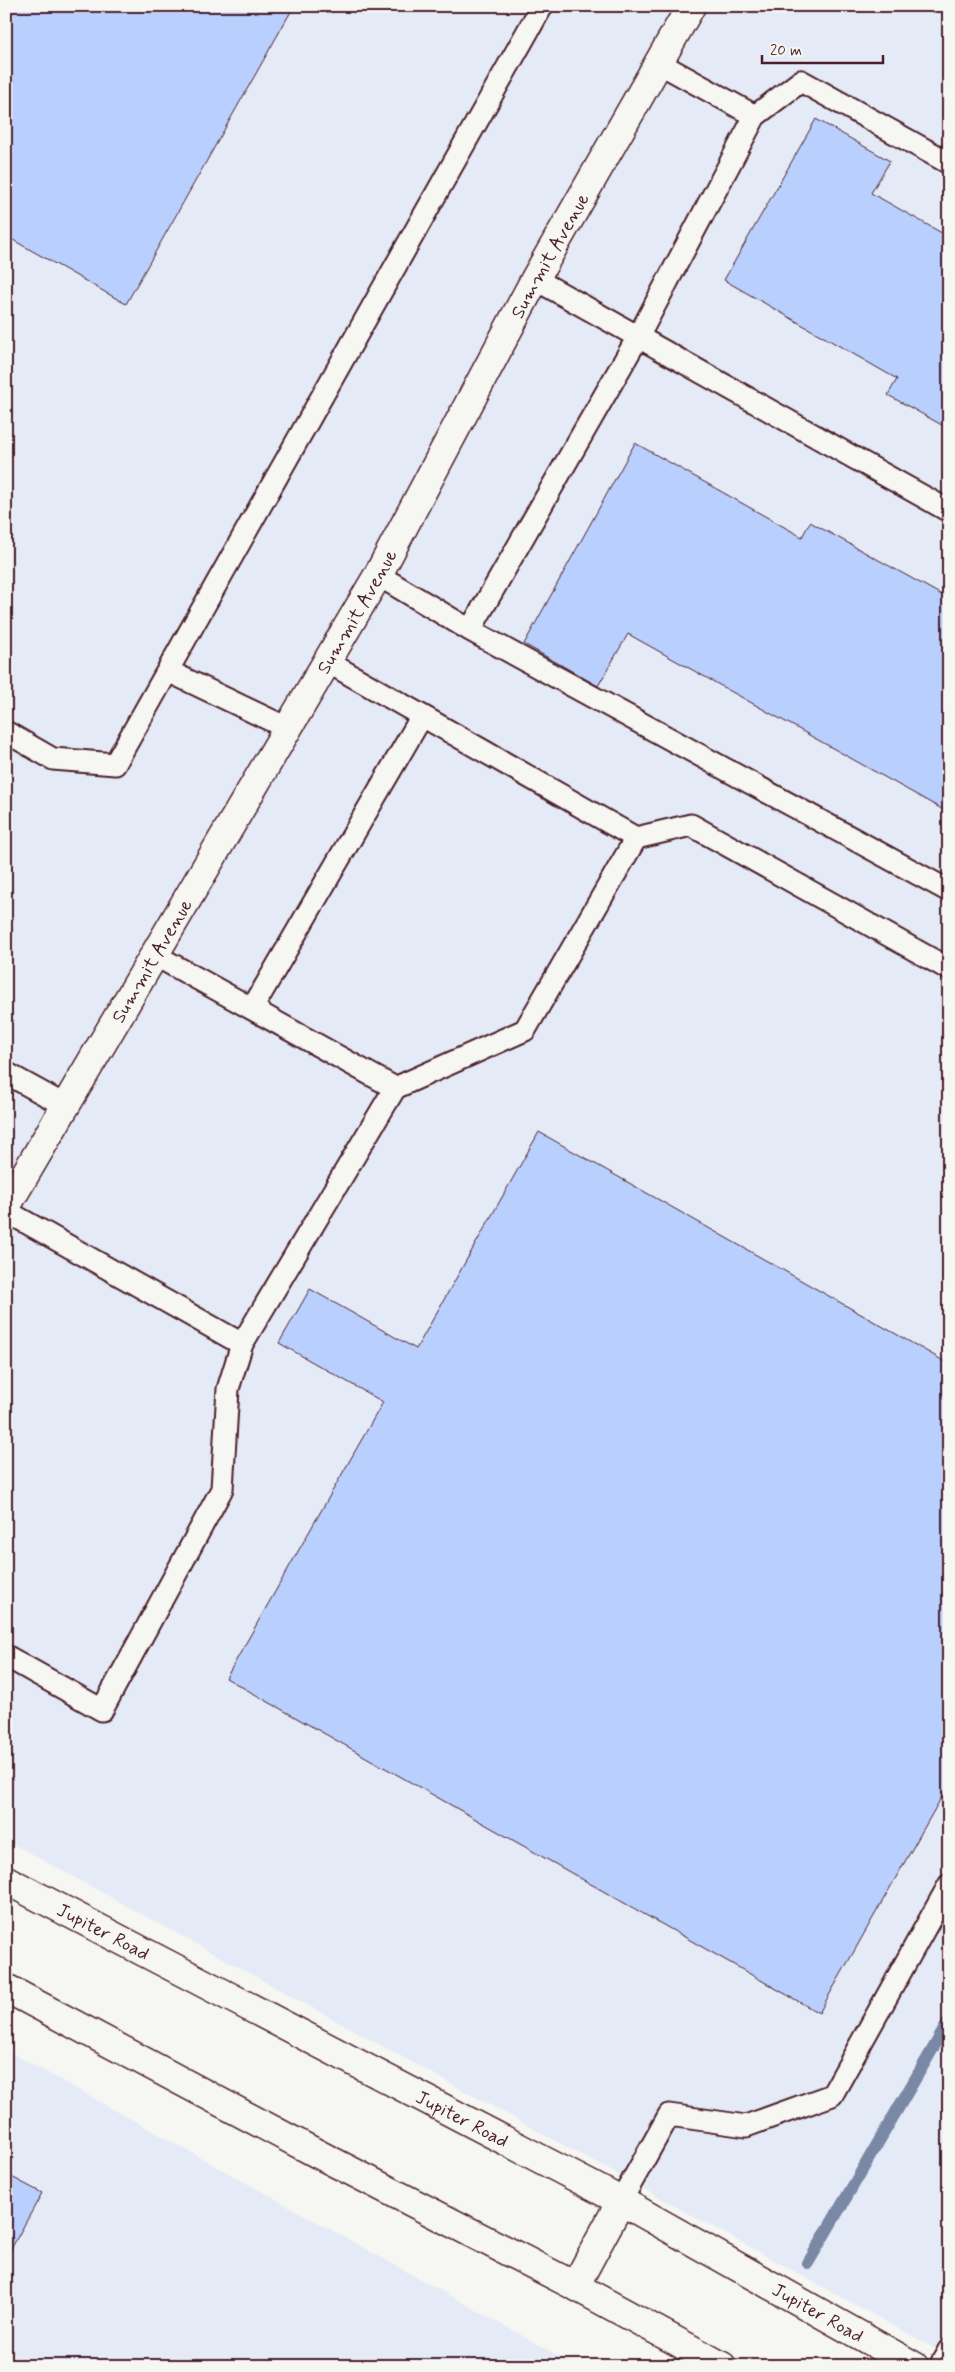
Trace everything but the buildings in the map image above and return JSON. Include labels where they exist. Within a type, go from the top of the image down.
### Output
[{"type":"main road","name":"Summit Avenue","points":[[6,1209],[64,1105],[378,575],[535,279],[691,6]]},
{"type":"main road","name":"Jupiter Road","points":[[6,1880],[621,2201],[914,2366]]},
{"type":"main road","points":[[6,1988],[316,2153],[575,2286],[722,2366]]},
{"type":"main road","points":[[575,2286],[621,2201]]},
{"type":"lane","points":[[6,732],[53,759],[115,764],[542,6]]},
{"type":"lane","points":[[659,63],[755,116]]},
{"type":"lane","points":[[470,630],[638,337],[755,116],[801,81],[949,163]]},
{"type":"lane","points":[[535,279],[949,511]]},
{"type":"lane","points":[[378,575],[470,630],[949,891]]},
{"type":"lane","points":[[326,662],[636,838],[691,824],[949,969]]},
{"type":"lane","points":[[168,671],[288,728]]},
{"type":"lane","points":[[252,1008],[422,716]]},
{"type":"lane","points":[[6,1656],[102,1710],[222,1489],[228,1389],[242,1344],[394,1088],[525,1030],[636,838]]},
{"type":"lane","points":[[154,954],[394,1088]]},
{"type":"lane","points":[[6,1073],[64,1105]]},
{"type":"lane","points":[[6,1209],[242,1344]]},
{"type":"lane","points":[[621,2201],[670,2115],[746,2126],[832,2095],[949,1885]]},
{"type":"lane","points":[[940,2366],[949,2350]]},
{"type":"shaded area","points":[[6,6],[949,6],[949,2356],[6,1840]]},
{"type":"shaded area","points":[[6,2050],[577,2366],[6,2366]]},
{"type":"waterway","points":[[808,2263],[949,2021]]}]
